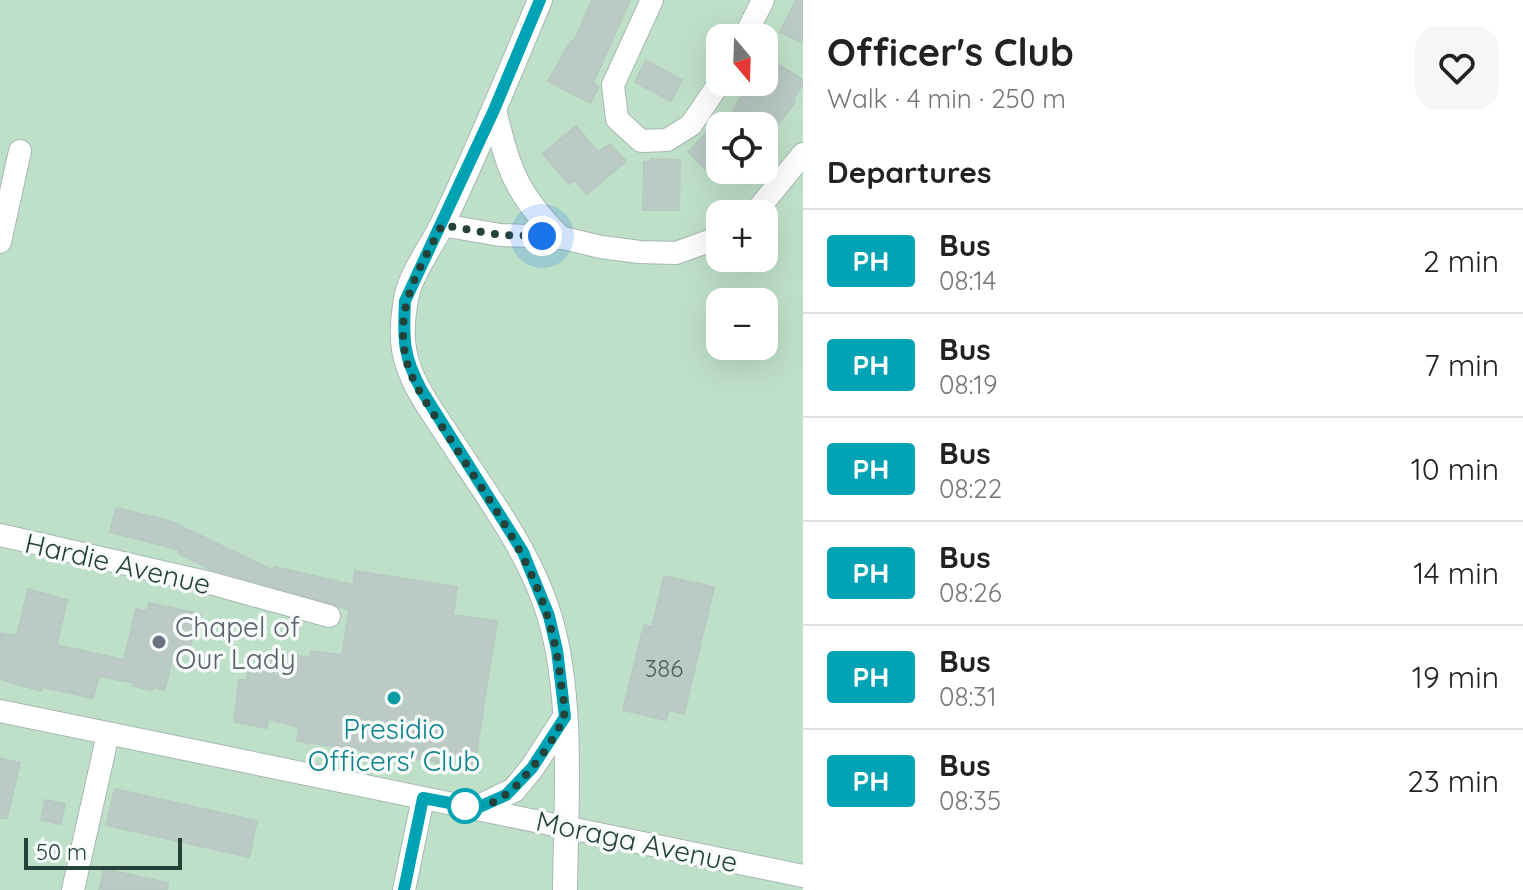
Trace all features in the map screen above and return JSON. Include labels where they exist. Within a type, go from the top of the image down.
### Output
[{"type":"street","points":[[540,0],[494,110],[405,301],[403,335],[408,365],[436,417],[523,552],[549,616],[557,650],[565,717],[565,890]]},
{"type":"street","points":[[652,0],[613,85],[617,119],[641,141],[667,140],[691,125],[711,96]]},
{"type":"street","points":[[751,24],[763,0]]},
{"type":"street","points":[[494,110],[517,188],[559,237]]},
{"type":"street","points":[[0,242],[20,151]]},
{"type":"street","points":[[765,200],[803,154]]},
{"type":"street","points":[[442,225],[500,235],[559,237],[614,249],[676,253],[706,242]]},
{"type":"street","name":"Hardie Avenue","points":[[0,535],[210,583],[329,616]]},
{"type":"street","name":"Moraga Avenue","points":[[0,711],[803,876]]},
{"type":"street","points":[[477,808],[514,790],[565,717]]},
{"type":"street","points":[[73,890],[108,734]]},
{"type":"street","points":[[404,890],[423,798]]},
{"type":"green space","points":[[0,0],[803,0],[803,890],[0,890]]},
{"type":"building","points":[[592,0],[630,0],[593,83],[599,87],[590,103],[548,81],[571,41],[574,42]]},
{"type":"building","points":[[796,0],[803,0],[803,43],[780,32]]},
{"type":"building","points":[[646,60],[682,80],[671,101],[635,82]]},
{"type":"building","points":[[778,64],[803,80],[793,100],[795,102],[778,125],[778,112],[733,110],[742,96],[778,96]]},
{"type":"building","points":[[576,126],[598,152],[610,144],[626,161],[587,194],[574,180],[569,184],[543,154]]},
{"type":"building","points":[[706,133],[706,169],[688,152]]},
{"type":"building","points":[[651,159],[680,160],[679,210],[643,210],[644,162],[651,162]]},
{"type":"building","name":"Presidio Officers' Club","points":[[116,508],[170,521],[274,571],[275,567],[353,585],[355,571],[457,587],[453,615],[497,621],[474,768],[297,741],[299,727],[268,719],[267,728],[234,722],[239,680],[247,680],[249,667],[270,671],[273,652],[310,658],[311,651],[342,655],[349,609],[210,569],[178,553],[180,550],[110,532]]},
{"type":"building","points":[[664,576],[714,587],[684,714],[669,710],[666,720],[623,710],[644,625],[652,627]]},
{"type":"building","points":[[28,589],[67,600],[57,645],[124,660],[136,609],[147,611],[149,603],[201,614],[189,651],[174,648],[165,690],[133,686],[134,683],[99,676],[93,698],[42,687],[41,691],[0,679],[0,633],[17,636]]},
{"type":"building","points":[[0,758],[20,763],[7,818],[0,818]]},
{"type":"building","points":[[115,789],[257,821],[249,857],[106,825]]},
{"type":"building","points":[[45,800],[65,804],[61,824],[41,820]]},
{"type":"building","points":[[104,869],[168,883],[167,890],[99,890]]},
{"type":"bus line","name":"PH","points":[[404,890],[423,798],[477,808],[506,795],[532,768],[565,717],[557,650],[549,616],[523,552],[436,417],[408,365],[403,335],[405,301],[414,278],[442,225],[540,0]]},
{"type":"place","name":"Chapel of Our Lady","points":[[159,642]]},
{"type":"place","name":"Presidio Officers' Club","points":[[394,698]]},
{"type":"route","points":[[465,806],[477,808],[514,790],[565,717],[557,650],[549,616],[523,552],[436,417],[408,365],[403,335],[405,301],[442,225],[500,235],[542,236]]}]
